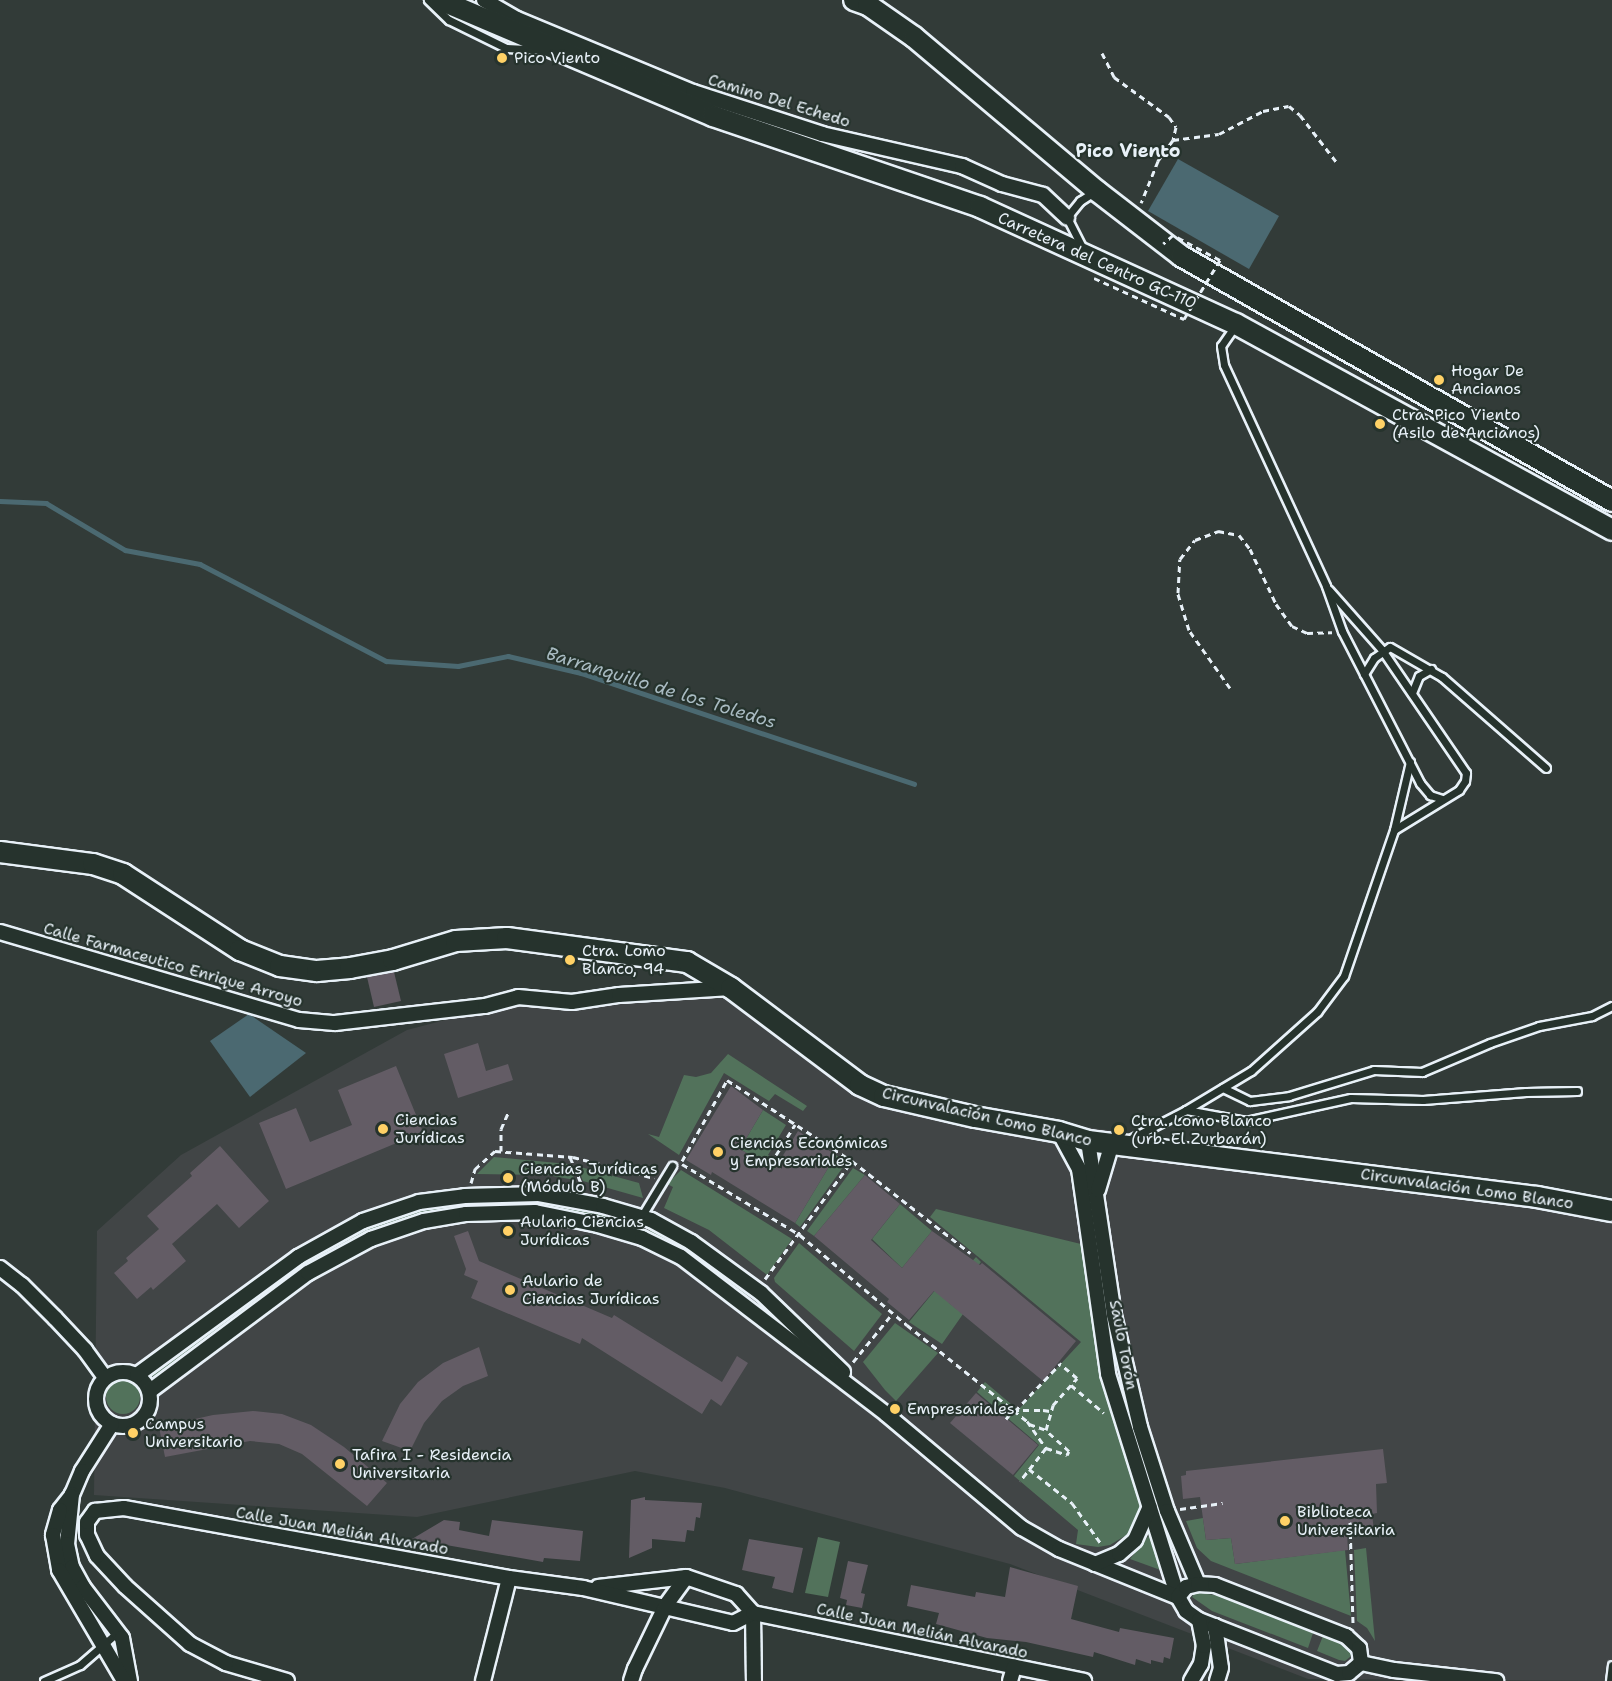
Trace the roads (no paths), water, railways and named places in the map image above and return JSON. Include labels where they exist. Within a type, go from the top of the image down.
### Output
[{"type":"main road","name":"Carretera del Centro GC-110","points":[[440,0],[713,116],[980,207],[1236,324],[1612,530]]},
{"type":"main road","points":[[854,0],[868,5],[914,37],[1163,244],[1612,501]]},
{"type":"main road","name":"Circunvalación Lomo Blanco","points":[[0,852],[93,864],[123,874],[240,950],[280,966],[317,971],[350,968],[393,960],[456,941],[507,938],[687,962],[731,988],[868,1089],[884,1096],[975,1117],[1059,1132],[1088,1141],[1537,1197],[1612,1211]]},
{"type":"street","name":"Camino Del Echedo","points":[[484,0],[517,19],[693,92],[822,134],[962,166],[1002,184],[1043,195],[1067,217]]},
{"type":"street","name":"Calle Farmaceutico Enrique Arroyo","points":[[0,932],[299,1020],[335,1023],[485,1006],[518,997],[572,1002],[619,994],[731,988]]},
{"type":"street","name":"Saulo Torón","points":[[1059,1132],[1078,1169],[1108,1374],[1178,1597]]},
{"type":"street","name":"Saulo Torón","points":[[1088,1141],[1114,1315],[1140,1427],[1167,1511],[1198,1584]]},
{"type":"street","points":[[1097,1195],[1116,1143]]},
{"type":"street","points":[[137,1375],[298,1257],[363,1221],[419,1202],[465,1196],[539,1194],[641,1217],[691,1242],[757,1290],[886,1414]]},
{"type":"street","points":[[150,1391],[308,1273],[371,1239],[424,1221],[456,1216],[535,1212],[598,1225],[642,1238],[681,1257],[886,1414],[1022,1528],[1059,1549],[1178,1597],[1186,1611],[1199,1620],[1335,1677],[1349,1673],[1361,1663]]},
{"type":"street","points":[[0,1268],[22,1285],[55,1318],[85,1350],[105,1378]]},
{"type":"street","points":[[121,1372],[137,1375],[150,1391],[150,1408],[140,1421],[125,1427],[112,1424],[102,1416],[96,1403],[97,1390],[105,1378],[121,1372]]},
{"type":"street","points":[[112,1424],[82,1471],[72,1494],[60,1510],[53,1535],[59,1570],[102,1647],[124,1681]]},
{"type":"street","points":[[72,1494],[67,1544],[72,1567],[83,1587],[122,1638],[130,1681]]},
{"type":"street","points":[[1095,1564],[1119,1554],[1135,1540],[1150,1507]]},
{"type":"street","name":"Calle Juan Melián Alvarado","points":[[287,1681],[226,1663],[190,1644],[125,1586],[97,1556],[87,1534],[87,1522],[95,1511],[124,1508],[509,1578],[584,1588],[666,1605],[733,1623],[753,1613]]},
{"type":"street","points":[[483,1681],[509,1578]]},
{"type":"street","points":[[632,1681],[634,1669],[666,1605],[686,1578]]},
{"type":"street","name":"Calle Juan Melián Alvarado","points":[[584,1588],[686,1578],[735,1594],[753,1613],[1084,1681]]},
{"type":"street","points":[[1178,1597],[1186,1587],[1198,1584],[1215,1585],[1348,1638],[1359,1648],[1361,1663]]},
{"type":"street","points":[[753,1613],[754,1681]]},
{"type":"street","points":[[1191,1681],[1201,1664],[1204,1646],[1199,1620]]},
{"type":"street","points":[[1215,1626],[1221,1668],[1217,1681]]},
{"type":"street","points":[[1361,1663],[1394,1670],[1496,1681]]},
{"type":"street","points":[[1010,1681],[1014,1667]]},
{"type":"lane","points":[[428,0],[449,20],[506,48],[555,50]]},
{"type":"lane","points":[[1086,255],[1067,217],[1080,201],[1097,191]]},
{"type":"lane","points":[[1236,324],[1221,346],[1224,365],[1326,586],[1342,631],[1426,791],[1442,799]]},
{"type":"lane","points":[[1326,586],[1382,650],[1466,773],[1465,781],[1459,790],[1394,830]]},
{"type":"lane","points":[[1364,674],[1382,650],[1389,647],[1431,669],[1546,768]]},
{"type":"lane","points":[[1412,693],[1419,676],[1431,669]]},
{"type":"lane","points":[[1116,1143],[1186,1110],[1251,1071],[1317,1012],[1344,976],[1394,830],[1410,762]]},
{"type":"lane","points":[[1223,1088],[1250,1101],[1289,1096],[1374,1070],[1422,1072],[1490,1043],[1539,1026],[1592,1016],[1612,1006]]},
{"type":"lane","points":[[1186,1110],[1246,1121],[1352,1098],[1423,1100],[1526,1092],[1577,1091]]},
{"type":"lane","points":[[641,1217],[670,1169]]},
{"type":"lane","points":[[44,1681],[80,1665],[118,1632]]},
{"type":"lane","points":[[1610,1681],[1612,1665]]},
{"type":"water","points":[[1178,159],[1279,216],[1249,269],[1148,211]]},
{"type":"water","points":[[249,1014],[306,1053],[250,1097],[210,1041]]},
{"type":"waterway","name":"Barranquillo de los Toledos","points":[[0,501],[46,503],[125,550],[200,564],[386,661],[458,666],[508,656],[581,673],[914,784]]},
{"type":"place","name":"Pico Viento","points":[[502,58]]},
{"type":"place","name":"Hogar De Ancianos","points":[[1439,380]]},
{"type":"place","name":"Ctra. Pico Viento (Asilo de Ancianos)","points":[[1380,424]]},
{"type":"place","name":"Ctra. Lomo Blanco, 94","points":[[570,960]]},
{"type":"place","name":"Ciencias Jurídicas","points":[[383,1129]]},
{"type":"place","name":"Ctra. Lomo Blanco (urb. El Zurbarán)","points":[[1119,1130]]},
{"type":"place","name":"Ciencias Económicas y Empresariales","points":[[718,1152]]},
{"type":"place","name":"Ciencias Jurídicas (Módulo B)","points":[[508,1178]]},
{"type":"place","name":"Aulario Ciencias Jurídicas","points":[[508,1231]]},
{"type":"place","name":"Aulario de Ciencias Jurídicas","points":[[510,1290]]},
{"type":"place","name":"Empresariales","points":[[895,1409]]},
{"type":"place","name":"Campus Universitario","points":[[133,1433]]},
{"type":"place","name":"Tafira I - Residencia Universitaria","points":[[340,1464]]},
{"type":"place","name":"Biblioteca Universitaria","points":[[1285,1521]]},
{"type":"district","name":"Pico Viento","points":[[1128,151]]}]
